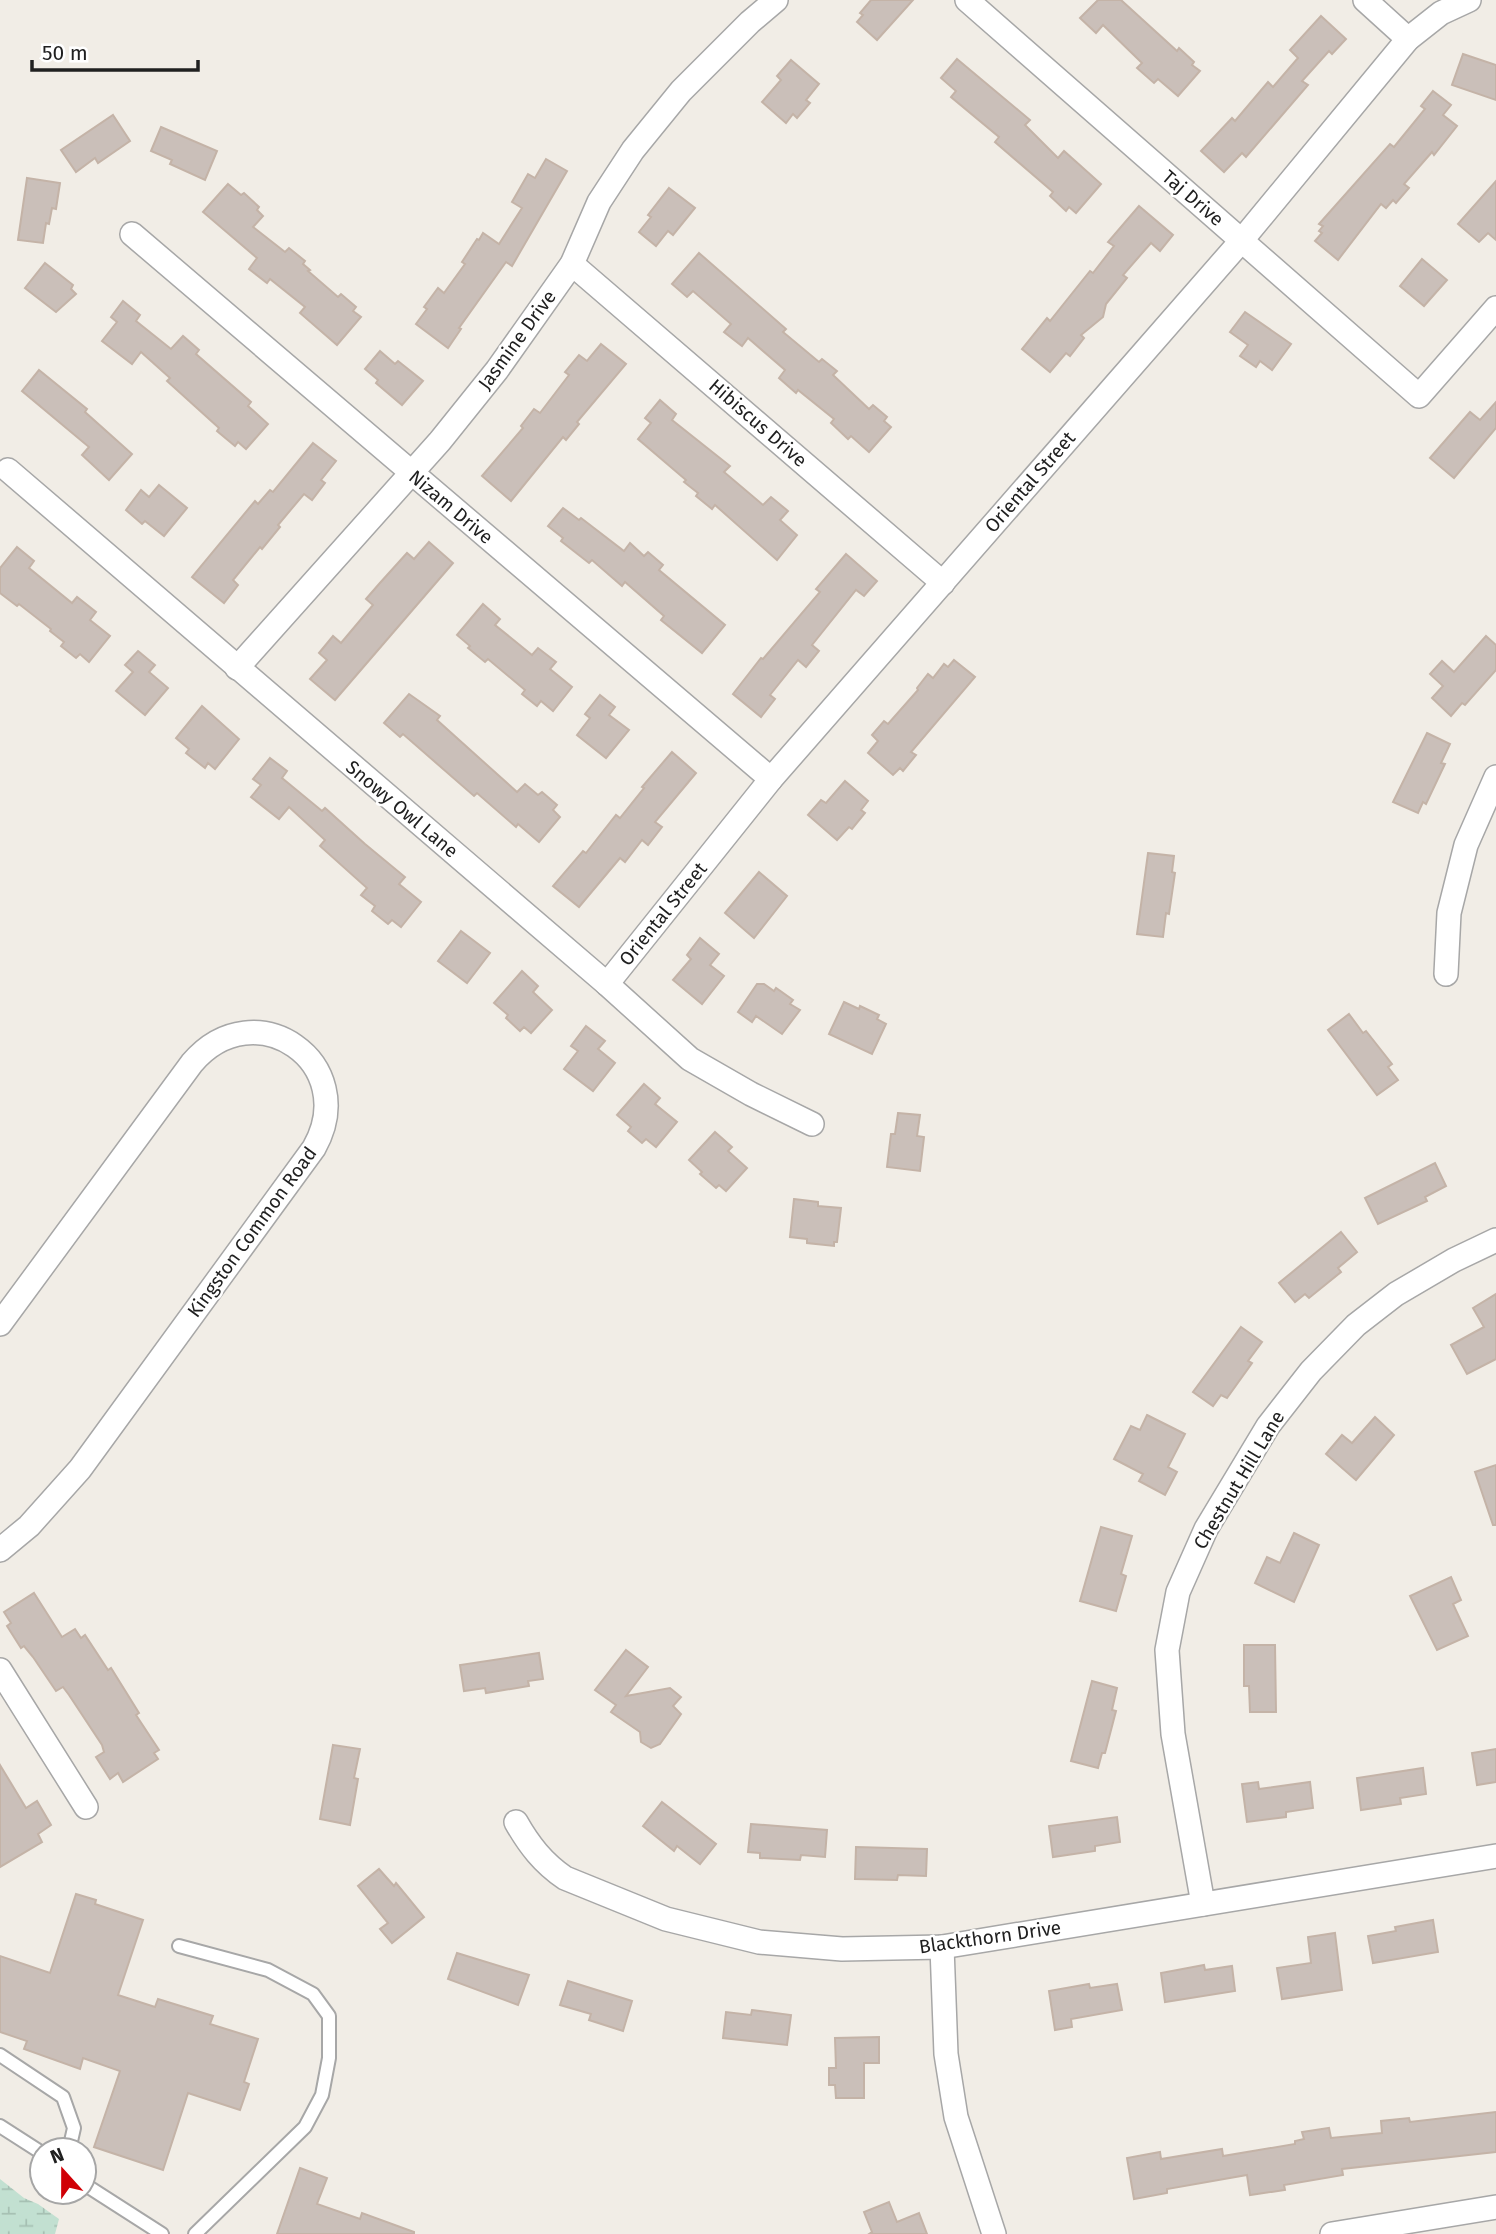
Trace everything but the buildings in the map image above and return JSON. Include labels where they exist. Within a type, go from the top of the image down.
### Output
[{"type":"street","name":"Jasmine Drive","points":[[237,668],[411,473],[497,370],[572,264],[599,202],[633,150],[681,91],[776,0]]},
{"type":"street","name":"Taj Drive","points":[[967,0],[1419,396],[1496,308]]},
{"type":"street","points":[[1365,0],[1408,39]]},
{"type":"street","name":"Oriental Street","points":[[607,984],[771,779],[1242,240],[1408,39],[1441,13],[1469,0]]},
{"type":"street","name":"Nizam Drive","points":[[132,234],[771,779]]},
{"type":"street","name":"Hibiscus Drive","points":[[572,264],[943,583]]},
{"type":"street","name":"Snowy Owl Lane","points":[[8,470],[607,984],[690,1059],[751,1094],[812,1124]]},
{"type":"street","points":[[1446,974],[1449,913],[1466,845],[1496,777]]},
{"type":"street","name":"Kingston Common Road","points":[[0,1324],[192,1063],[209,1047],[229,1036],[263,1033],[285,1040],[312,1062],[322,1082],[327,1104],[324,1127],[314,1148],[80,1469],[46,1509],[0,1550]]},
{"type":"street","name":"Chestnut Hill Lane","points":[[1203,1905],[1173,1734],[1167,1650],[1178,1592],[1206,1529],[1261,1437],[1311,1371],[1356,1325],[1396,1294],[1454,1260],[1496,1240]]},
{"type":"street","points":[[0,1670],[86,1807]]},
{"type":"street","name":"Blackthorn Drive","points":[[516,1822],[529,1846],[550,1868],[565,1878],[666,1919],[759,1942],[842,1949],[942,1947],[1496,1856]]},
{"type":"street","points":[[942,1947],[946,2054],[956,2117],[994,2234]]},
{"type":"street","points":[[1332,2234],[1496,2207]]},
{"type":"lane","points":[[179,1946],[268,1970],[313,1994],[329,2016],[328,2059],[322,2095],[305,2127],[195,2234]]},
{"type":"lane","points":[[0,2055],[63,2097],[74,2128],[72,2136]]},
{"type":"lane","points":[[0,2126],[28,2144]]},
{"type":"lane","points":[[98,2193],[162,2234]]},
{"type":"green space","points":[[0,2179],[28,2200],[28,2206],[41,2206],[59,2219],[55,2234],[0,2234]]}]
